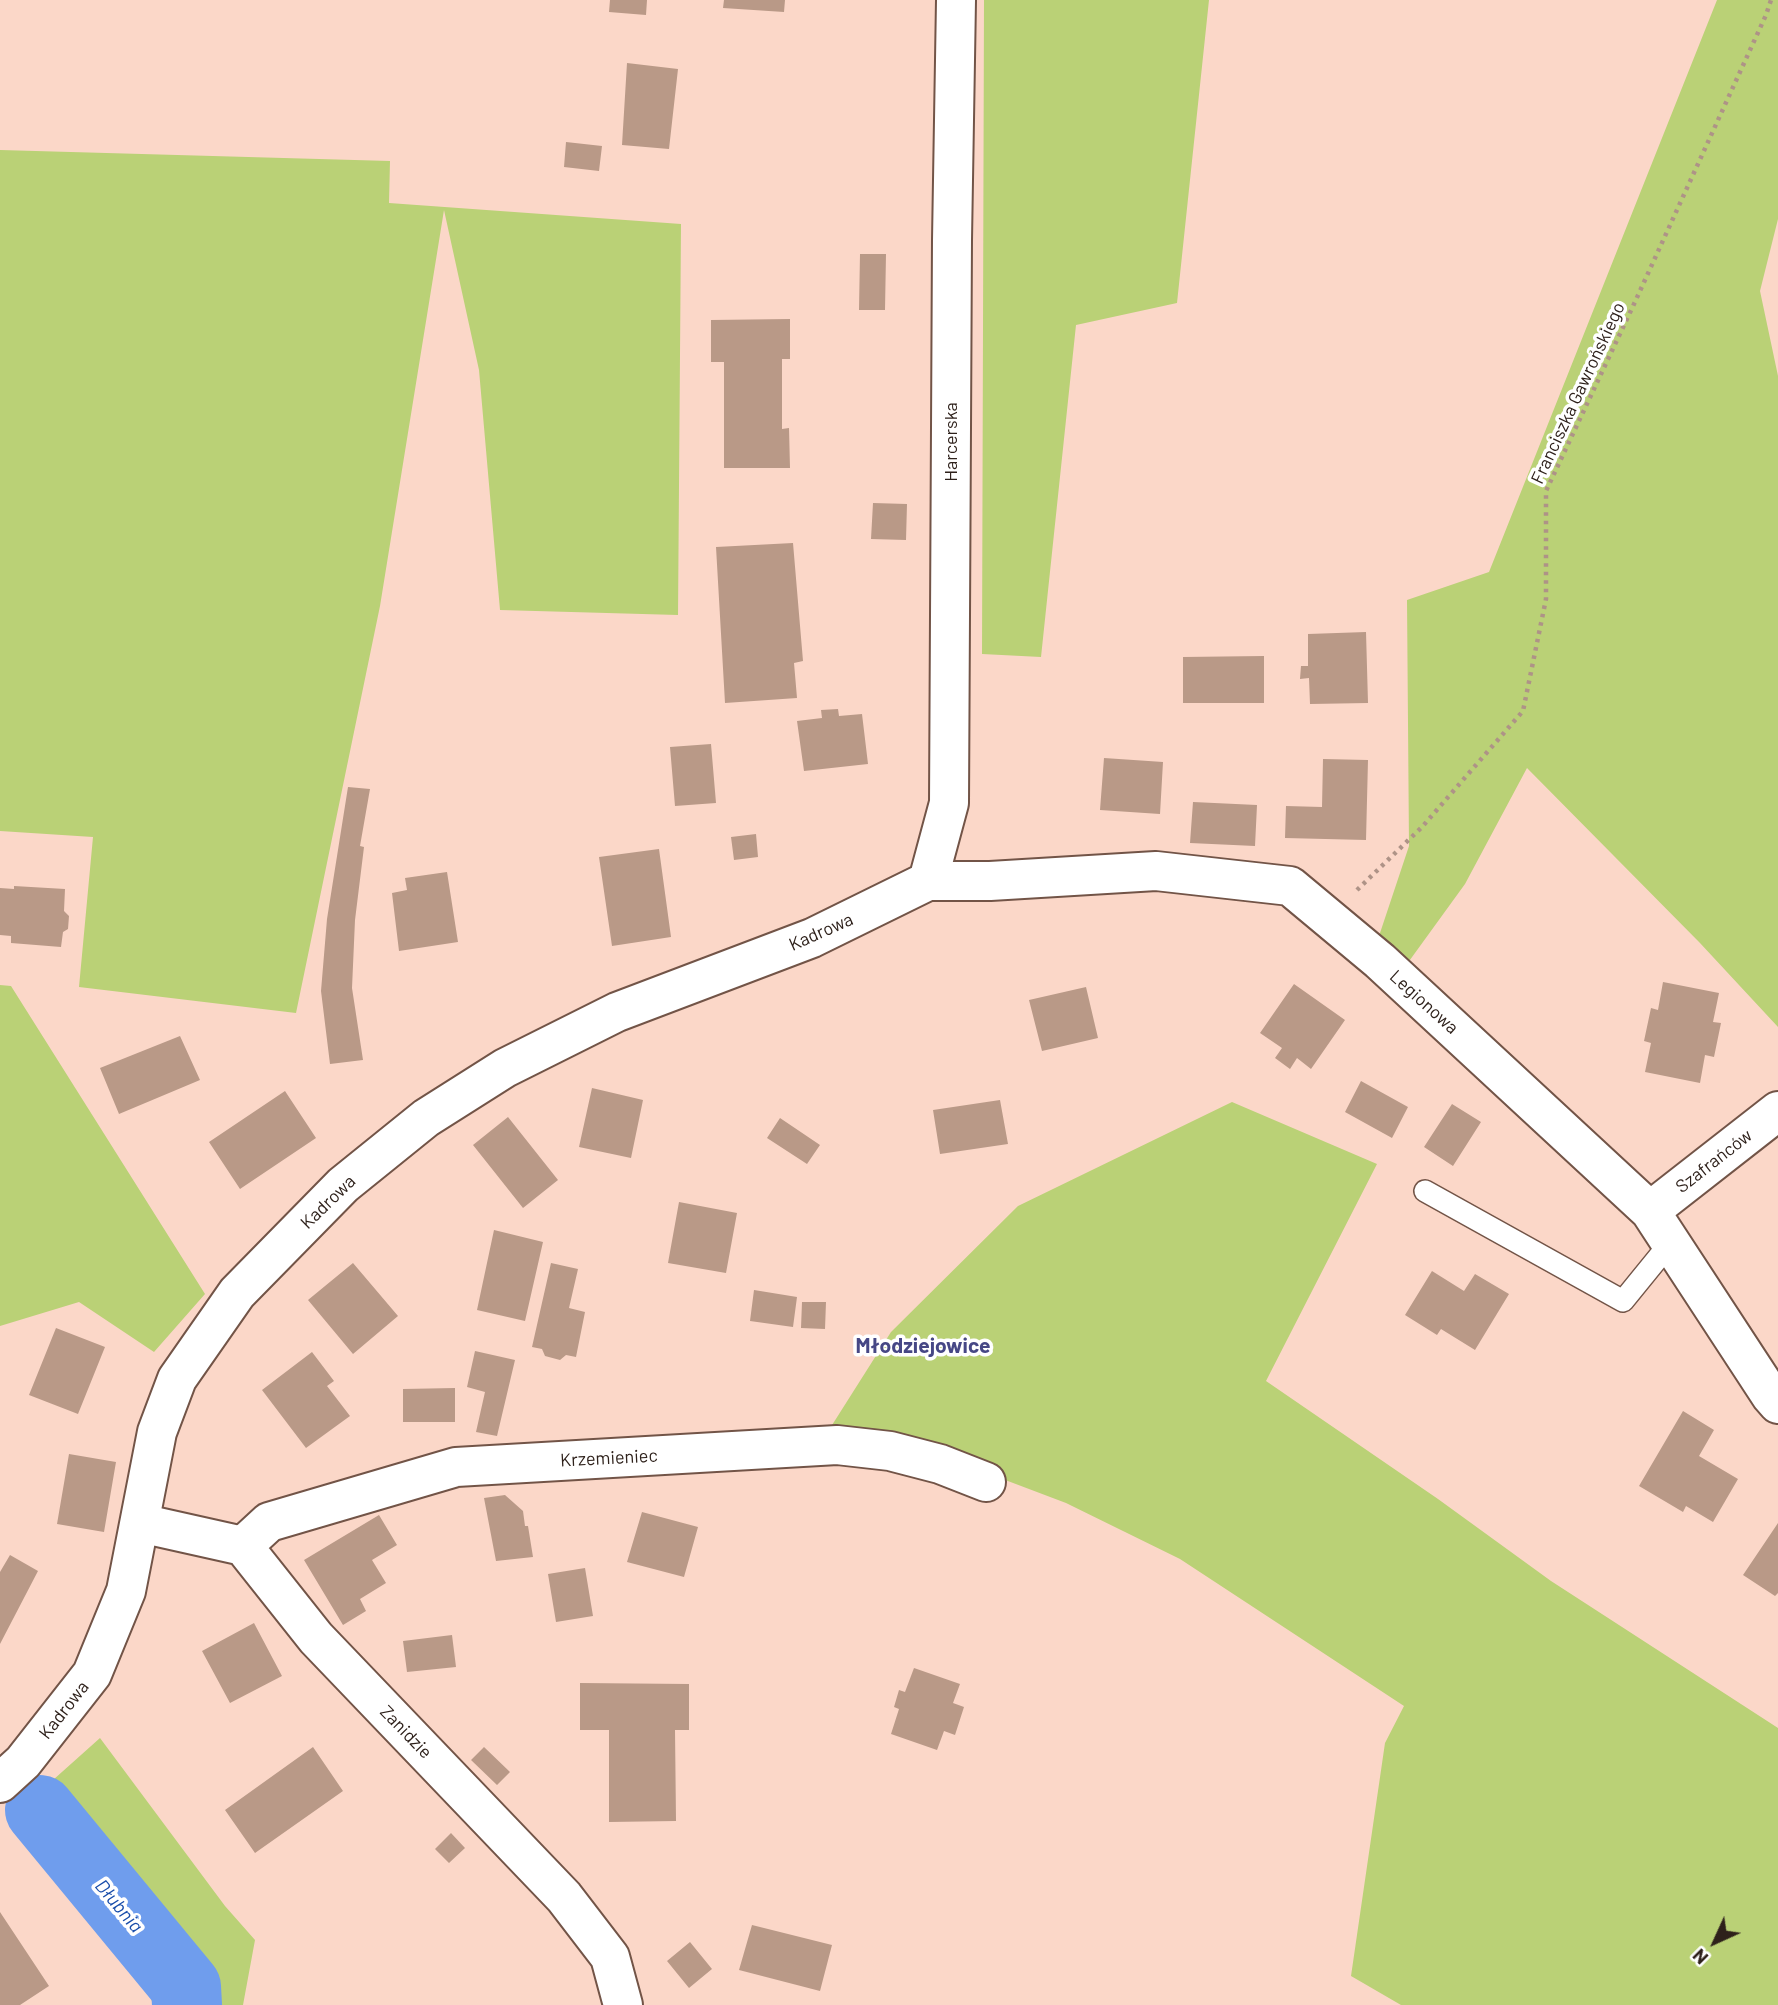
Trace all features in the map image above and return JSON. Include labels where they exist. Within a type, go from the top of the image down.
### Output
[{"type":"street","name":"Harcerska","points":[[928,881],[949,803],[956,0]]},
{"type":"street","name":"Legionowa","points":[[928,881],[990,881],[1156,871],[1290,886],[1390,970],[1650,1211],[1778,1404]]},
{"type":"street","name":"Kadrowa","points":[[0,1783],[23,1762],[92,1674],[126,1591],[157,1432],[177,1379],[237,1293],[343,1185],[426,1118],[505,1068],[617,1012],[812,938],[928,881]]},
{"type":"street","name":"Szafrańców","points":[[1650,1211],[1778,1111]]},
{"type":"street","name":"Krzemieniec","points":[[243,1546],[269,1522],[456,1467],[836,1445],[890,1451],[940,1464],[986,1482]]},
{"type":"street","points":[[140,1523],[243,1546]]},
{"type":"street","name":"Zanidzie","points":[[243,1546],[316,1638],[564,1897],[610,1957],[623,2005]]},
{"type":"lane","points":[[1426,1191],[1623,1301],[1671,1242]]},
{"type":"path","name":"Franciszka Gawrońskiego","points":[[1328,918],[1422,827],[1523,711],[1546,599],[1546,491],[1739,75],[1771,0]]},
{"type":"green space","points":[[984,0],[1209,0],[1177,303],[1076,325],[1041,657],[982,654]]},
{"type":"green space","points":[[1717,0],[1778,0],[1778,219],[1760,291],[1778,376],[1778,1027],[1700,943],[1527,768],[1465,884],[1407,964],[1378,939],[1409,846],[1407,600],[1489,572]]},
{"type":"green space","points":[[0,150],[390,161],[389,203],[681,224],[678,615],[500,610],[479,370],[444,210],[380,606],[296,1013],[79,987],[93,837],[0,831]]},
{"type":"green space","points":[[0,985],[11,986],[205,1294],[154,1352],[79,1302],[0,1326]]},
{"type":"green space","points":[[1232,1102],[1377,1164],[1266,1381],[1438,1499],[1551,1581],[1778,1728],[1778,2005],[1401,2005],[1351,1976],[1385,1743],[1404,1706],[1180,1559],[1066,1503],[955,1461],[827,1433],[891,1332],[1018,1206]]},
{"type":"green space","points":[[100,1738],[225,1906],[255,1940],[243,2005],[153,2005],[145,1979],[110,1923],[13,1826],[53,1780]]},
{"type":"building","points":[[610,0],[647,0],[646,15],[609,12]]},
{"type":"building","points":[[724,0],[785,0],[784,12],[723,8]]},
{"type":"building","points":[[627,63],[678,69],[669,149],[622,145]]},
{"type":"building","points":[[566,142],[602,146],[599,171],[564,167]]},
{"type":"building","points":[[860,254],[886,254],[885,310],[859,310]]},
{"type":"building","points":[[790,319],[790,359],[782,359],[782,429],[789,428],[790,468],[724,468],[724,362],[711,362],[711,320]]},
{"type":"building","points":[[873,503],[907,504],[906,540],[871,539]]},
{"type":"building","points":[[793,543],[803,661],[794,663],[797,698],[725,703],[716,547]]},
{"type":"building","points":[[1366,632],[1368,703],[1310,704],[1309,678],[1300,679],[1301,666],[1308,666],[1308,634]]},
{"type":"building","points":[[1264,656],[1264,703],[1183,703],[1183,657]]},
{"type":"building","points":[[838,709],[839,716],[862,714],[868,764],[804,771],[797,721],[822,718],[821,710]]},
{"type":"building","points":[[711,744],[716,803],[675,806],[670,747]]},
{"type":"building","points":[[1104,758],[1163,762],[1160,814],[1100,810]]},
{"type":"building","points":[[1323,759],[1368,760],[1366,840],[1285,838],[1286,806],[1322,807]]},
{"type":"building","points":[[348,787],[370,789],[360,846],[364,847],[355,920],[352,988],[363,1060],[330,1064],[321,991],[327,919]]},
{"type":"building","points":[[1193,802],[1257,805],[1255,846],[1190,843]]},
{"type":"building","points":[[756,834],[758,857],[734,860],[731,837]]},
{"type":"building","points":[[659,849],[671,937],[612,946],[599,857]]},
{"type":"building","points":[[447,872],[458,942],[399,951],[392,893],[407,890],[405,878]]},
{"type":"building","points":[[14,886],[65,889],[64,911],[69,916],[68,929],[63,932],[61,947],[11,943],[11,936],[0,935],[0,888],[14,889]]},
{"type":"building","points":[[1663,982],[1719,993],[1713,1022],[1721,1023],[1714,1057],[1705,1055],[1700,1083],[1645,1072],[1651,1043],[1644,1041],[1651,1008],[1658,1010]]},
{"type":"building","points":[[1294,984],[1345,1020],[1311,1069],[1297,1058],[1290,1069],[1275,1058],[1282,1048],[1260,1033]]},
{"type":"building","points":[[1086,987],[1098,1038],[1042,1051],[1029,1000]]},
{"type":"building","points":[[180,1036],[200,1080],[119,1114],[100,1068]]},
{"type":"building","points":[[1361,1081],[1408,1107],[1392,1138],[1345,1112]]},
{"type":"building","points":[[592,1088],[643,1100],[631,1158],[579,1147]]},
{"type":"building","points":[[285,1091],[316,1138],[240,1189],[209,1142]]},
{"type":"building","points":[[1000,1100],[1008,1144],[940,1154],[933,1110]]},
{"type":"building","points":[[1452,1104],[1481,1122],[1453,1166],[1424,1147]]},
{"type":"building","points":[[508,1117],[558,1180],[523,1208],[473,1145]]},
{"type":"building","points":[[780,1118],[820,1145],[807,1164],[767,1138]]},
{"type":"building","points":[[679,1202],[737,1213],[726,1273],[668,1263]]},
{"type":"building","points":[[494,1230],[543,1242],[525,1321],[477,1310]]},
{"type":"building","points":[[353,1263],[398,1316],[353,1354],[308,1300]]},
{"type":"building","points":[[551,1263],[578,1269],[569,1308],[585,1312],[576,1357],[566,1355],[560,1360],[545,1356],[542,1349],[532,1347]]},
{"type":"building","points":[[1432,1271],[1464,1291],[1475,1274],[1509,1294],[1475,1350],[1441,1329],[1437,1335],[1405,1315]]},
{"type":"building","points":[[754,1290],[797,1297],[793,1327],[750,1321]]},
{"type":"building","points":[[802,1302],[826,1302],[825,1329],[801,1328]]},
{"type":"building","points":[[56,1328],[105,1347],[78,1414],[29,1395]]},
{"type":"building","points":[[475,1351],[515,1360],[497,1436],[476,1432],[485,1392],[467,1387]]},
{"type":"building","points":[[312,1352],[334,1381],[327,1386],[350,1416],[306,1448],[262,1390]]},
{"type":"building","points":[[455,1388],[455,1422],[403,1422],[403,1389]]},
{"type":"building","points":[[1683,1411],[1714,1430],[1699,1456],[1738,1479],[1713,1522],[1686,1506],[1683,1512],[1639,1486]]},
{"type":"building","points":[[69,1454],[116,1462],[104,1532],[57,1524]]},
{"type":"building","points":[[505,1495],[523,1511],[533,1557],[496,1561],[484,1498]]},
{"type":"building","points":[[642,1512],[698,1527],[684,1577],[627,1562]]},
{"type":"building","points":[[379,1515],[397,1545],[372,1560],[386,1583],[360,1599],[366,1611],[343,1625],[304,1560]]},
{"type":"building","points":[[1778,1523],[1778,1593],[1775,1596],[1743,1575]]},
{"type":"building","points":[[10,1555],[38,1571],[0,1644],[0,1572]]},
{"type":"building","points":[[585,1568],[593,1616],[556,1622],[548,1574]]},
{"type":"building","points":[[254,1623],[282,1676],[230,1703],[202,1651]]},
{"type":"building","points":[[452,1635],[456,1667],[407,1672],[403,1641]]},
{"type":"building","points":[[914,1668],[960,1684],[953,1703],[964,1707],[955,1735],[944,1731],[937,1750],[891,1734],[899,1709],[894,1707],[899,1690],[905,1692]]},
{"type":"building","points":[[580,1683],[689,1684],[689,1730],[675,1730],[676,1821],[609,1822],[609,1730],[580,1730]]},
{"type":"building","points":[[313,1747],[343,1791],[255,1853],[225,1810]]},
{"type":"building","points":[[484,1747],[510,1772],[497,1785],[471,1760]]},
{"type":"building","points":[[451,1833],[465,1848],[449,1863],[435,1849]]},
{"type":"building","points":[[0,1912],[49,1986],[20,2005],[0,2005]]},
{"type":"building","points":[[752,1925],[832,1945],[820,1991],[739,1970]]},
{"type":"building","points":[[690,1942],[712,1969],[689,1988],[667,1961]]},
{"type":"waterway","name":"Dłubnia","points":[[40,1810],[186,1987],[187,2005]]},
{"type":"district","name":"Młodziejowice","points":[[923,1346]]}]
